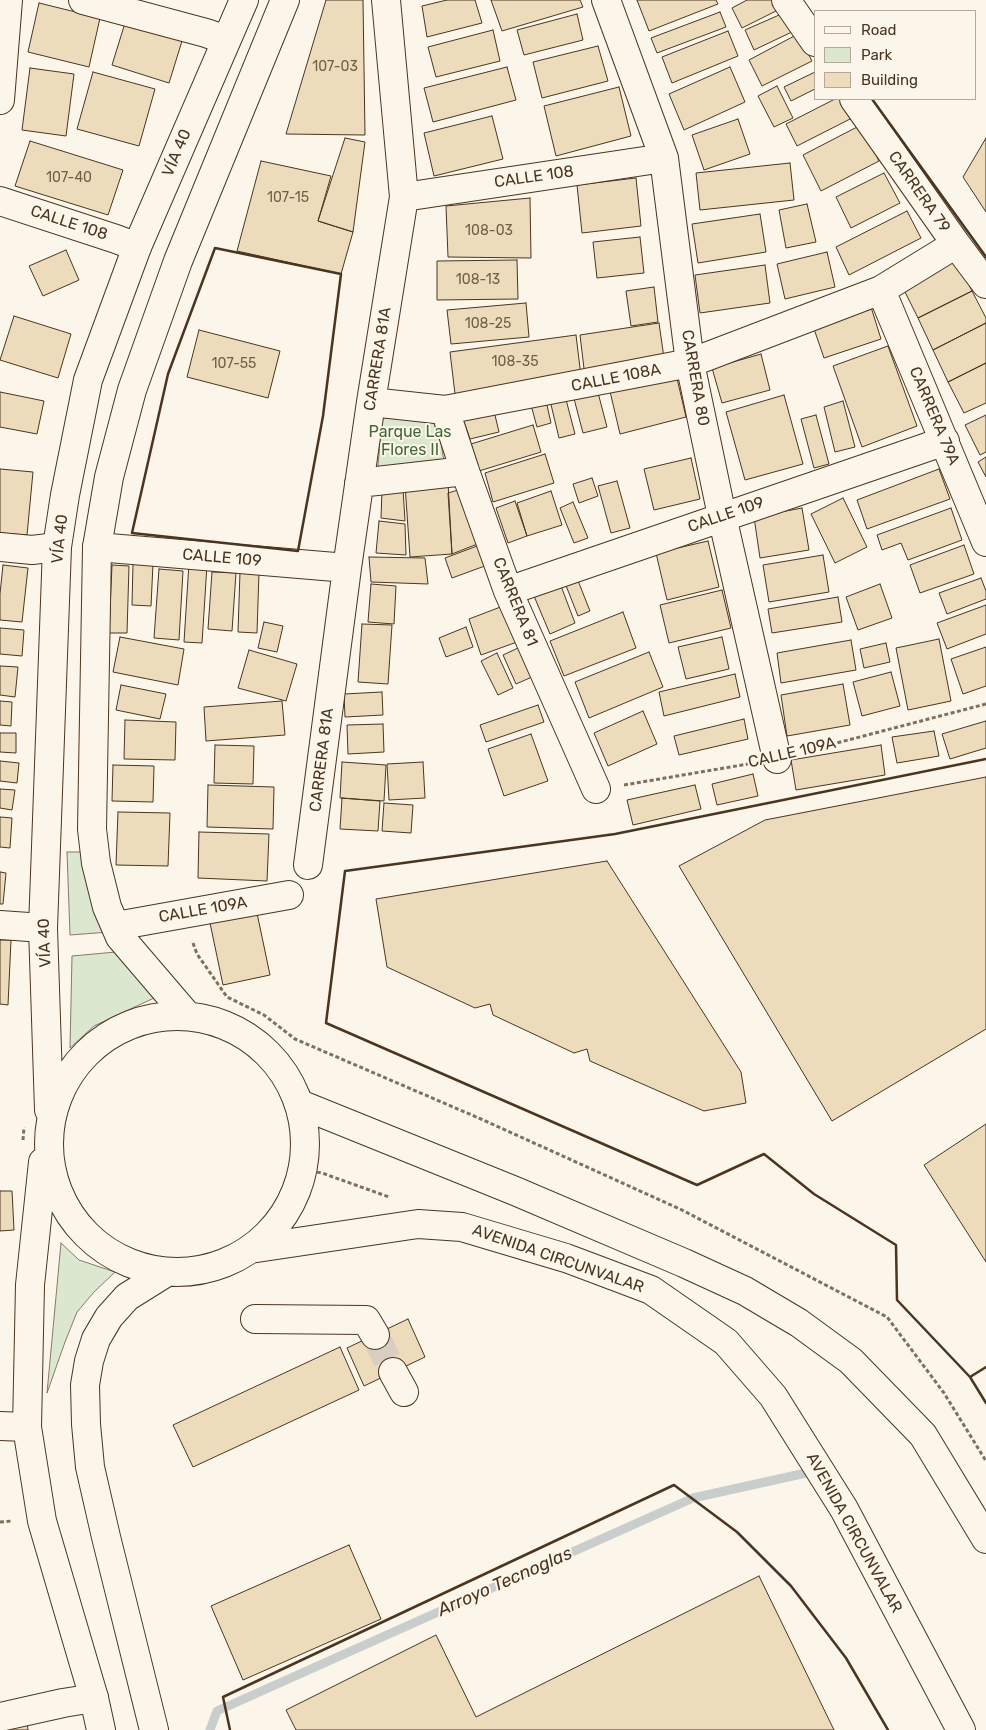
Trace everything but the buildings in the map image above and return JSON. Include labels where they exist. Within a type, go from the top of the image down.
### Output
[{"type":"main road","points":[[0,100],[8,0]]},
{"type":"main road","points":[[82,0],[226,40]]},
{"type":"main road","name":"VÍA 40","points":[[48,1119],[43,928],[57,547],[65,495],[88,380],[137,247],[244,0]]},
{"type":"main road","points":[[184,1013],[120,937],[107,907],[96,863],[92,829],[97,548],[109,477],[132,390],[178,262],[285,0]]},
{"type":"main road","name":"CARRERA 81A","points":[[308,865],[359,483],[404,197],[386,0]]},
{"type":"main road","name":"CARRERA 80","points":[[606,0],[664,158],[690,364],[777,759]]},
{"type":"main road","points":[[786,0],[814,41]]},
{"type":"main road","name":"CARRERA 79","points":[[855,100],[986,284]]},
{"type":"main road","name":"CALLE 108","points":[[404,197],[664,158]]},
{"type":"main road","name":"CALLE 108","points":[[0,201],[137,247]]},
{"type":"main road","name":"CALLE 108A","points":[[371,402],[446,410],[690,364],[881,290],[956,244]]},
{"type":"main road","name":"CARRERA 79A","points":[[881,290],[986,542]]},
{"type":"main road","name":"CARRERA 81","points":[[446,410],[465,471],[508,591],[596,789]]},
{"type":"main road","name":"CALLE 109","points":[[508,591],[945,441]]},
{"type":"main road","points":[[359,483],[465,471]]},
{"type":"main road","points":[[0,547],[32,550],[57,547]]},
{"type":"main road","name":"CALLE 109","points":[[97,548],[347,568]]},
{"type":"main road","name":"CALLE 109A","points":[[116,926],[289,895]]},
{"type":"main road","points":[[0,925],[43,928]]},
{"type":"main road","points":[[48,1119],[48,1167],[61,1203],[83,1234],[110,1255],[137,1267],[167,1272],[197,1271],[225,1263],[250,1249],[275,1228],[293,1200],[304,1170],[307,1137],[302,1105],[287,1076],[267,1054],[243,1034],[215,1019],[184,1013],[151,1020],[118,1034],[88,1050],[48,1119],[30,1285],[27,1427],[42,1521],[94,1698],[101,1730]]},
{"type":"main road","points":[[302,1105],[515,1191],[684,1263],[745,1291],[799,1323],[851,1362],[923,1435],[986,1539]]},
{"type":"main road","name":"AVENIDA CIRCUNVALAR","points":[[250,1249],[418,1224],[462,1226],[566,1258],[651,1290],[726,1342],[773,1396],[844,1509],[961,1730]]},
{"type":"main road","points":[[154,1730],[90,1467],[85,1385],[96,1339],[109,1317],[127,1297],[167,1272]]},
{"type":"main road","points":[[255,1319],[366,1320],[375,1335]]},
{"type":"main road","points":[[0,1426],[27,1427]]},
{"type":"main road","points":[[0,1717],[94,1698]]},
{"type":"path","name":"CALLE 109A","points":[[596,789],[777,759],[986,704]]},
{"type":"path","points":[[183,914],[197,954],[227,997],[264,1014],[295,1039],[481,1119],[682,1210],[887,1317],[944,1393],[986,1460]]},
{"type":"path","points":[[304,1170],[322,1173],[392,1198]]},
{"type":"green space","name":"Parque Las Flores II","points":[[383,411],[436,411],[445,468],[377,476]]},
{"type":"green space","points":[[67,852],[85,852],[109,932],[70,935]]},
{"type":"green space","points":[[116,952],[154,998],[94,1026],[70,1048],[72,956]]},
{"type":"green space","points":[[61,1243],[79,1260],[115,1272],[77,1312],[47,1393]]},
{"type":"waterway","name":"Arroyo Tecnoglas","points":[[210,1730],[217,1711],[693,1498],[815,1471]]},
{"type":"tunnel","points":[[375,1335],[393,1372]]},
{"type":"wall","points":[[873,100],[986,257]]},
{"type":"wall","points":[[215,248],[341,274],[323,416],[298,551],[132,533],[168,374],[215,248]]},
{"type":"wall","points":[[986,759],[615,834],[345,871],[326,1023],[697,1185],[764,1154],[814,1194],[896,1245],[897,1300],[970,1377],[986,1367]]},
{"type":"wall","points":[[972,1376],[970,1377],[986,1403]]},
{"type":"wall","points":[[230,1730],[223,1697],[674,1485],[737,1532],[791,1586],[846,1658],[888,1730]]}]
